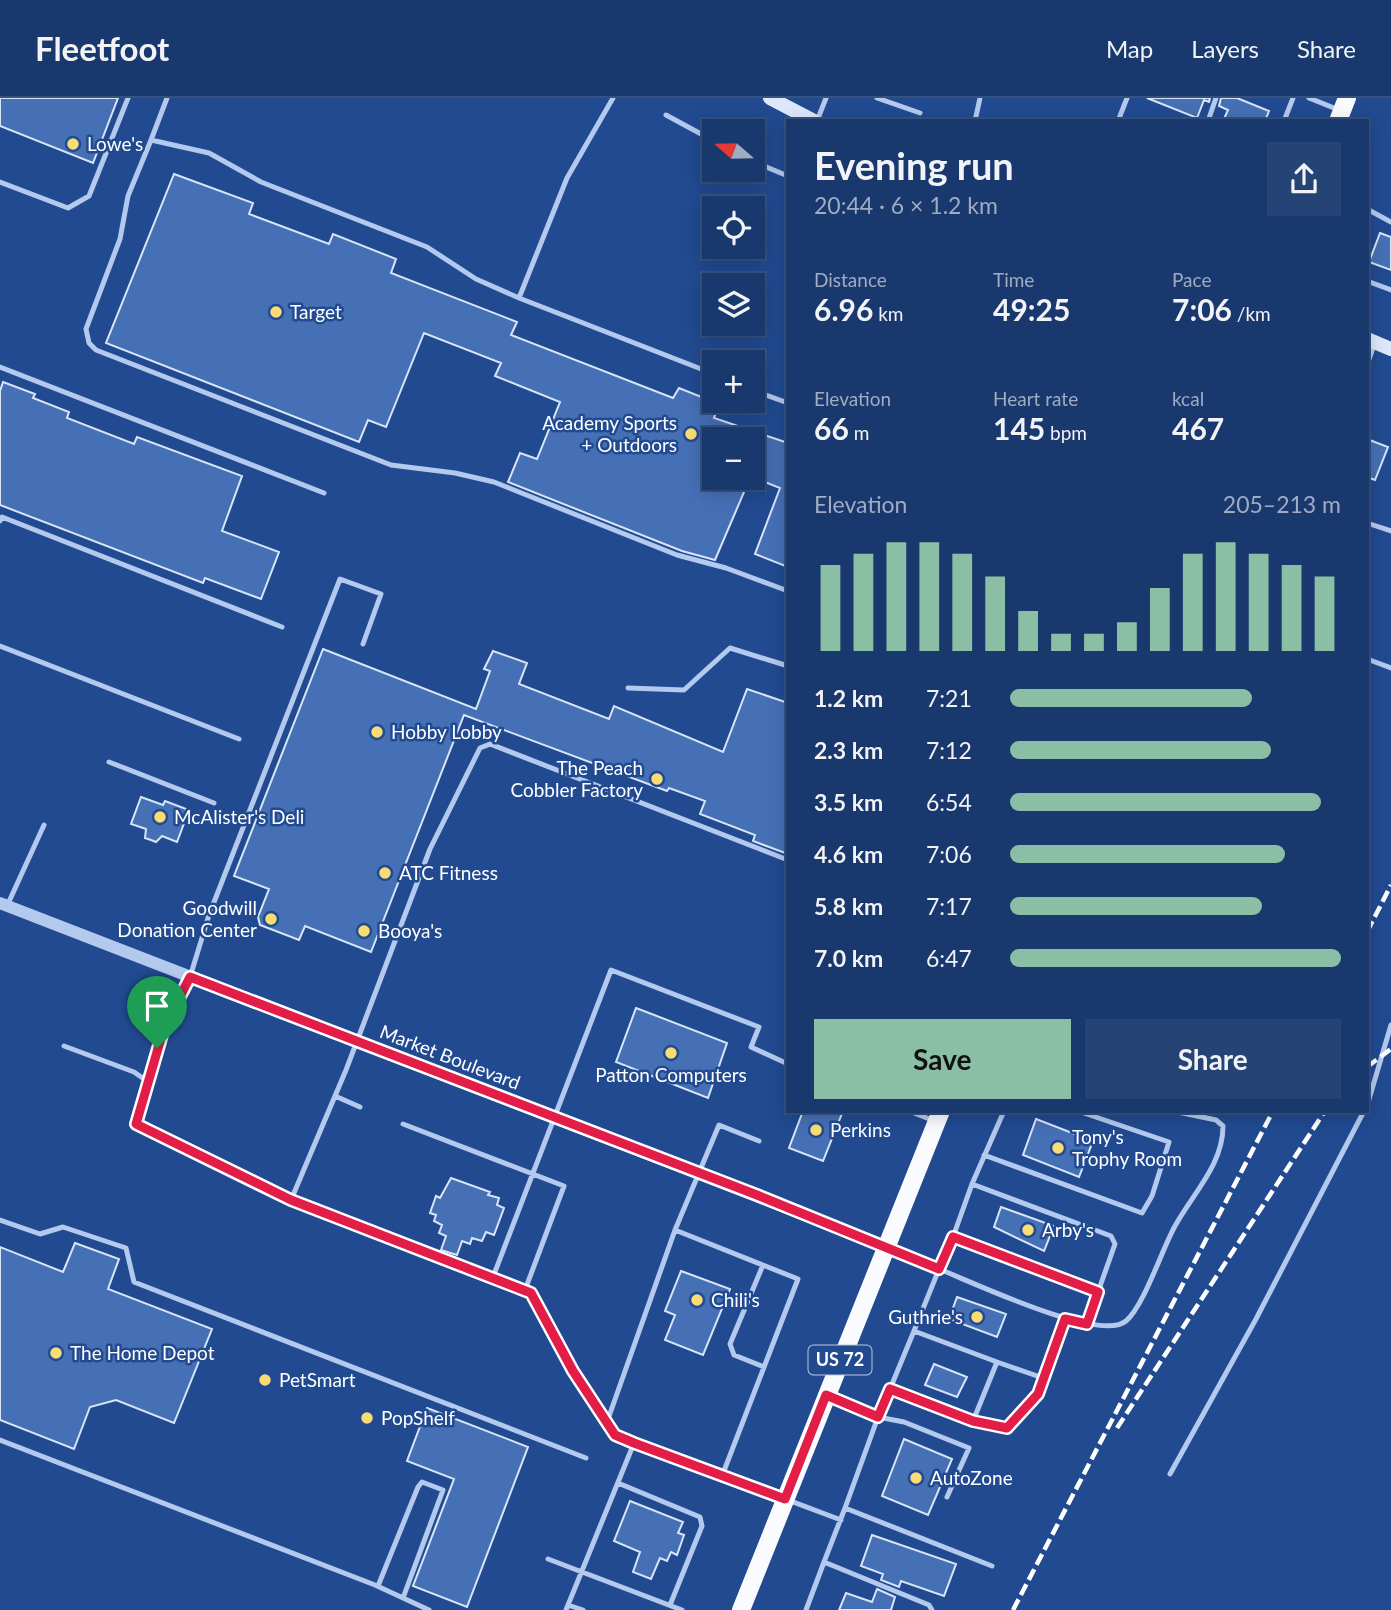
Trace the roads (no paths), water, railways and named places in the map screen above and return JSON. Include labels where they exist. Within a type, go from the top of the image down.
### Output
[{"type":"main road","points":[[770,98],[811,119]]},
{"type":"main road","points":[[1371,341],[1391,349]]},
{"type":"main road","name":"US 72","points":[[741,1610],[939,1117]]},
{"type":"street","name":"Market Boulevard","points":[[4,905],[885,1246]]},
{"type":"lane","points":[[0,182],[68,208],[89,197],[128,98]]},
{"type":"lane","points":[[167,98],[128,196],[120,239],[86,329],[89,344],[96,350],[391,465],[455,473],[494,482],[677,555],[726,568],[786,591]]},
{"type":"lane","points":[[519,298],[567,178],[613,98]]},
{"type":"lane","points":[[816,119],[826,98]]},
{"type":"lane","points":[[877,98],[920,113]]},
{"type":"lane","points":[[975,119],[980,98]]},
{"type":"lane","points":[[1120,119],[1127,98]]},
{"type":"lane","points":[[1209,119],[1216,98]]},
{"type":"lane","points":[[1285,119],[1293,98]]},
{"type":"lane","points":[[1309,98],[1342,110]]},
{"type":"lane","points":[[666,115],[702,134]]},
{"type":"lane","points":[[151,141],[209,153],[261,182],[427,247],[476,279],[519,298],[702,369]]},
{"type":"lane","points":[[765,166],[786,175]]},
{"type":"lane","points":[[1369,210],[1391,222]]},
{"type":"lane","points":[[1369,282],[1391,290]]},
{"type":"lane","points":[[0,367],[324,493]]},
{"type":"lane","points":[[765,395],[786,403]]},
{"type":"lane","points":[[0,521],[2,517],[282,627]]},
{"type":"lane","points":[[1369,524],[1391,531]]},
{"type":"lane","points":[[363,644],[381,594],[340,579],[209,915],[190,977],[164,1028],[136,1124],[291,1200],[531,1293],[573,1371],[615,1435],[841,1520]]},
{"type":"lane","points":[[0,646],[239,739]]},
{"type":"lane","points":[[628,688],[684,690],[730,648],[786,665]]},
{"type":"lane","points":[[1369,660],[1391,668]]},
{"type":"lane","points":[[291,1200],[335,1096],[430,849],[480,748],[490,744],[786,859]]},
{"type":"lane","points":[[109,762],[214,803]]},
{"type":"lane","points":[[4,905],[44,825]]},
{"type":"lane","points":[[493,1277],[611,970],[759,1027],[751,1046],[786,1063]]},
{"type":"lane","points":[[1369,1098],[1391,1025]]},
{"type":"lane","points":[[64,1046],[134,1072],[147,1081]]},
{"type":"lane","points":[[335,1096],[360,1107]]},
{"type":"lane","points":[[919,1113],[939,1117]]},
{"type":"lane","points":[[806,1610],[878,1417],[1003,1113]]},
{"type":"lane","points":[[985,1155],[1142,1213],[1152,1196],[1169,1142],[1084,1113]]},
{"type":"lane","points":[[885,1246],[1065,1319],[1109,1329],[1126,1322],[1136,1307],[1175,1225],[1220,1156],[1223,1126],[1216,1120],[1186,1113]]},
{"type":"lane","points":[[1216,1120],[1218,1113]]},
{"type":"lane","points":[[1170,1474],[1256,1319],[1363,1113]]},
{"type":"lane","points":[[402,1124],[564,1186],[525,1290]]},
{"type":"lane","points":[[607,1422],[675,1230],[702,1173],[719,1125],[759,1141]]},
{"type":"lane","points":[[972,1184],[1111,1236],[1115,1244],[1087,1324]]},
{"type":"lane","points":[[0,1220],[40,1234],[63,1227],[126,1248],[134,1282],[586,1458]]},
{"type":"lane","points":[[675,1230],[799,1279],[722,1476]]},
{"type":"lane","points":[[953,1237],[1098,1292]]},
{"type":"lane","points":[[763,1265],[730,1343],[734,1355],[764,1367]]},
{"type":"lane","points":[[890,1389],[973,1421],[1007,1428],[1038,1394],[1065,1319]]},
{"type":"lane","points":[[914,1331],[1043,1378]]},
{"type":"lane","points":[[973,1421],[997,1362]]},
{"type":"lane","points":[[826,1395],[878,1417],[904,1422],[969,1448],[947,1497]]},
{"type":"lane","points":[[0,1440],[378,1586],[429,1610]]},
{"type":"lane","points":[[583,1610],[567,1607],[634,1443]]},
{"type":"lane","points":[[378,1586],[418,1487],[422,1482],[443,1490],[403,1598]]},
{"type":"lane","points":[[618,1483],[701,1517],[702,1526],[670,1605]]},
{"type":"lane","points":[[845,1508],[992,1566]]},
{"type":"lane","points":[[548,1559],[682,1610]]},
{"type":"lane","points":[[824,1562],[929,1605],[932,1610]]},
{"type":"railway","points":[[1369,928],[1391,885]]},
{"type":"railway","points":[[1369,1066],[1391,1049]]},
{"type":"railway","points":[[1013,1610],[1272,1113]]},
{"type":"railway","points":[[1117,1428],[1324,1113]]},
{"type":"place","name":"Lowe's","points":[[73,144]]},
{"type":"place","name":"Target","points":[[276,312]]},
{"type":"place","name":"Academy Sports + Outdoors","points":[[691,434]]},
{"type":"place","name":"Hobby Lobby","points":[[377,732]]},
{"type":"place","name":"The Peach Cobbler Factory","points":[[657,779]]},
{"type":"place","name":"McAlister's Deli","points":[[160,817]]},
{"type":"place","name":"ATC Fitness","points":[[385,873]]},
{"type":"place","name":"Goodwill Donation Center","points":[[271,919]]},
{"type":"place","name":"Booya's","points":[[364,931]]},
{"type":"place","name":"Patton Computers","points":[[671,1053]]},
{"type":"place","name":"Perkins","points":[[816,1130]]},
{"type":"place","name":"Tony's Trophy Room","points":[[1058,1148]]},
{"type":"place","name":"Arby's","points":[[1028,1230]]},
{"type":"place","name":"Chili's","points":[[697,1300]]},
{"type":"place","name":"Guthrie's","points":[[977,1317]]},
{"type":"place","name":"The Home Depot","points":[[56,1353]]},
{"type":"place","name":"PetSmart","points":[[265,1380]]},
{"type":"place","name":"PopShelf","points":[[367,1418]]},
{"type":"place","name":"AutoZone","points":[[916,1478]]}]
